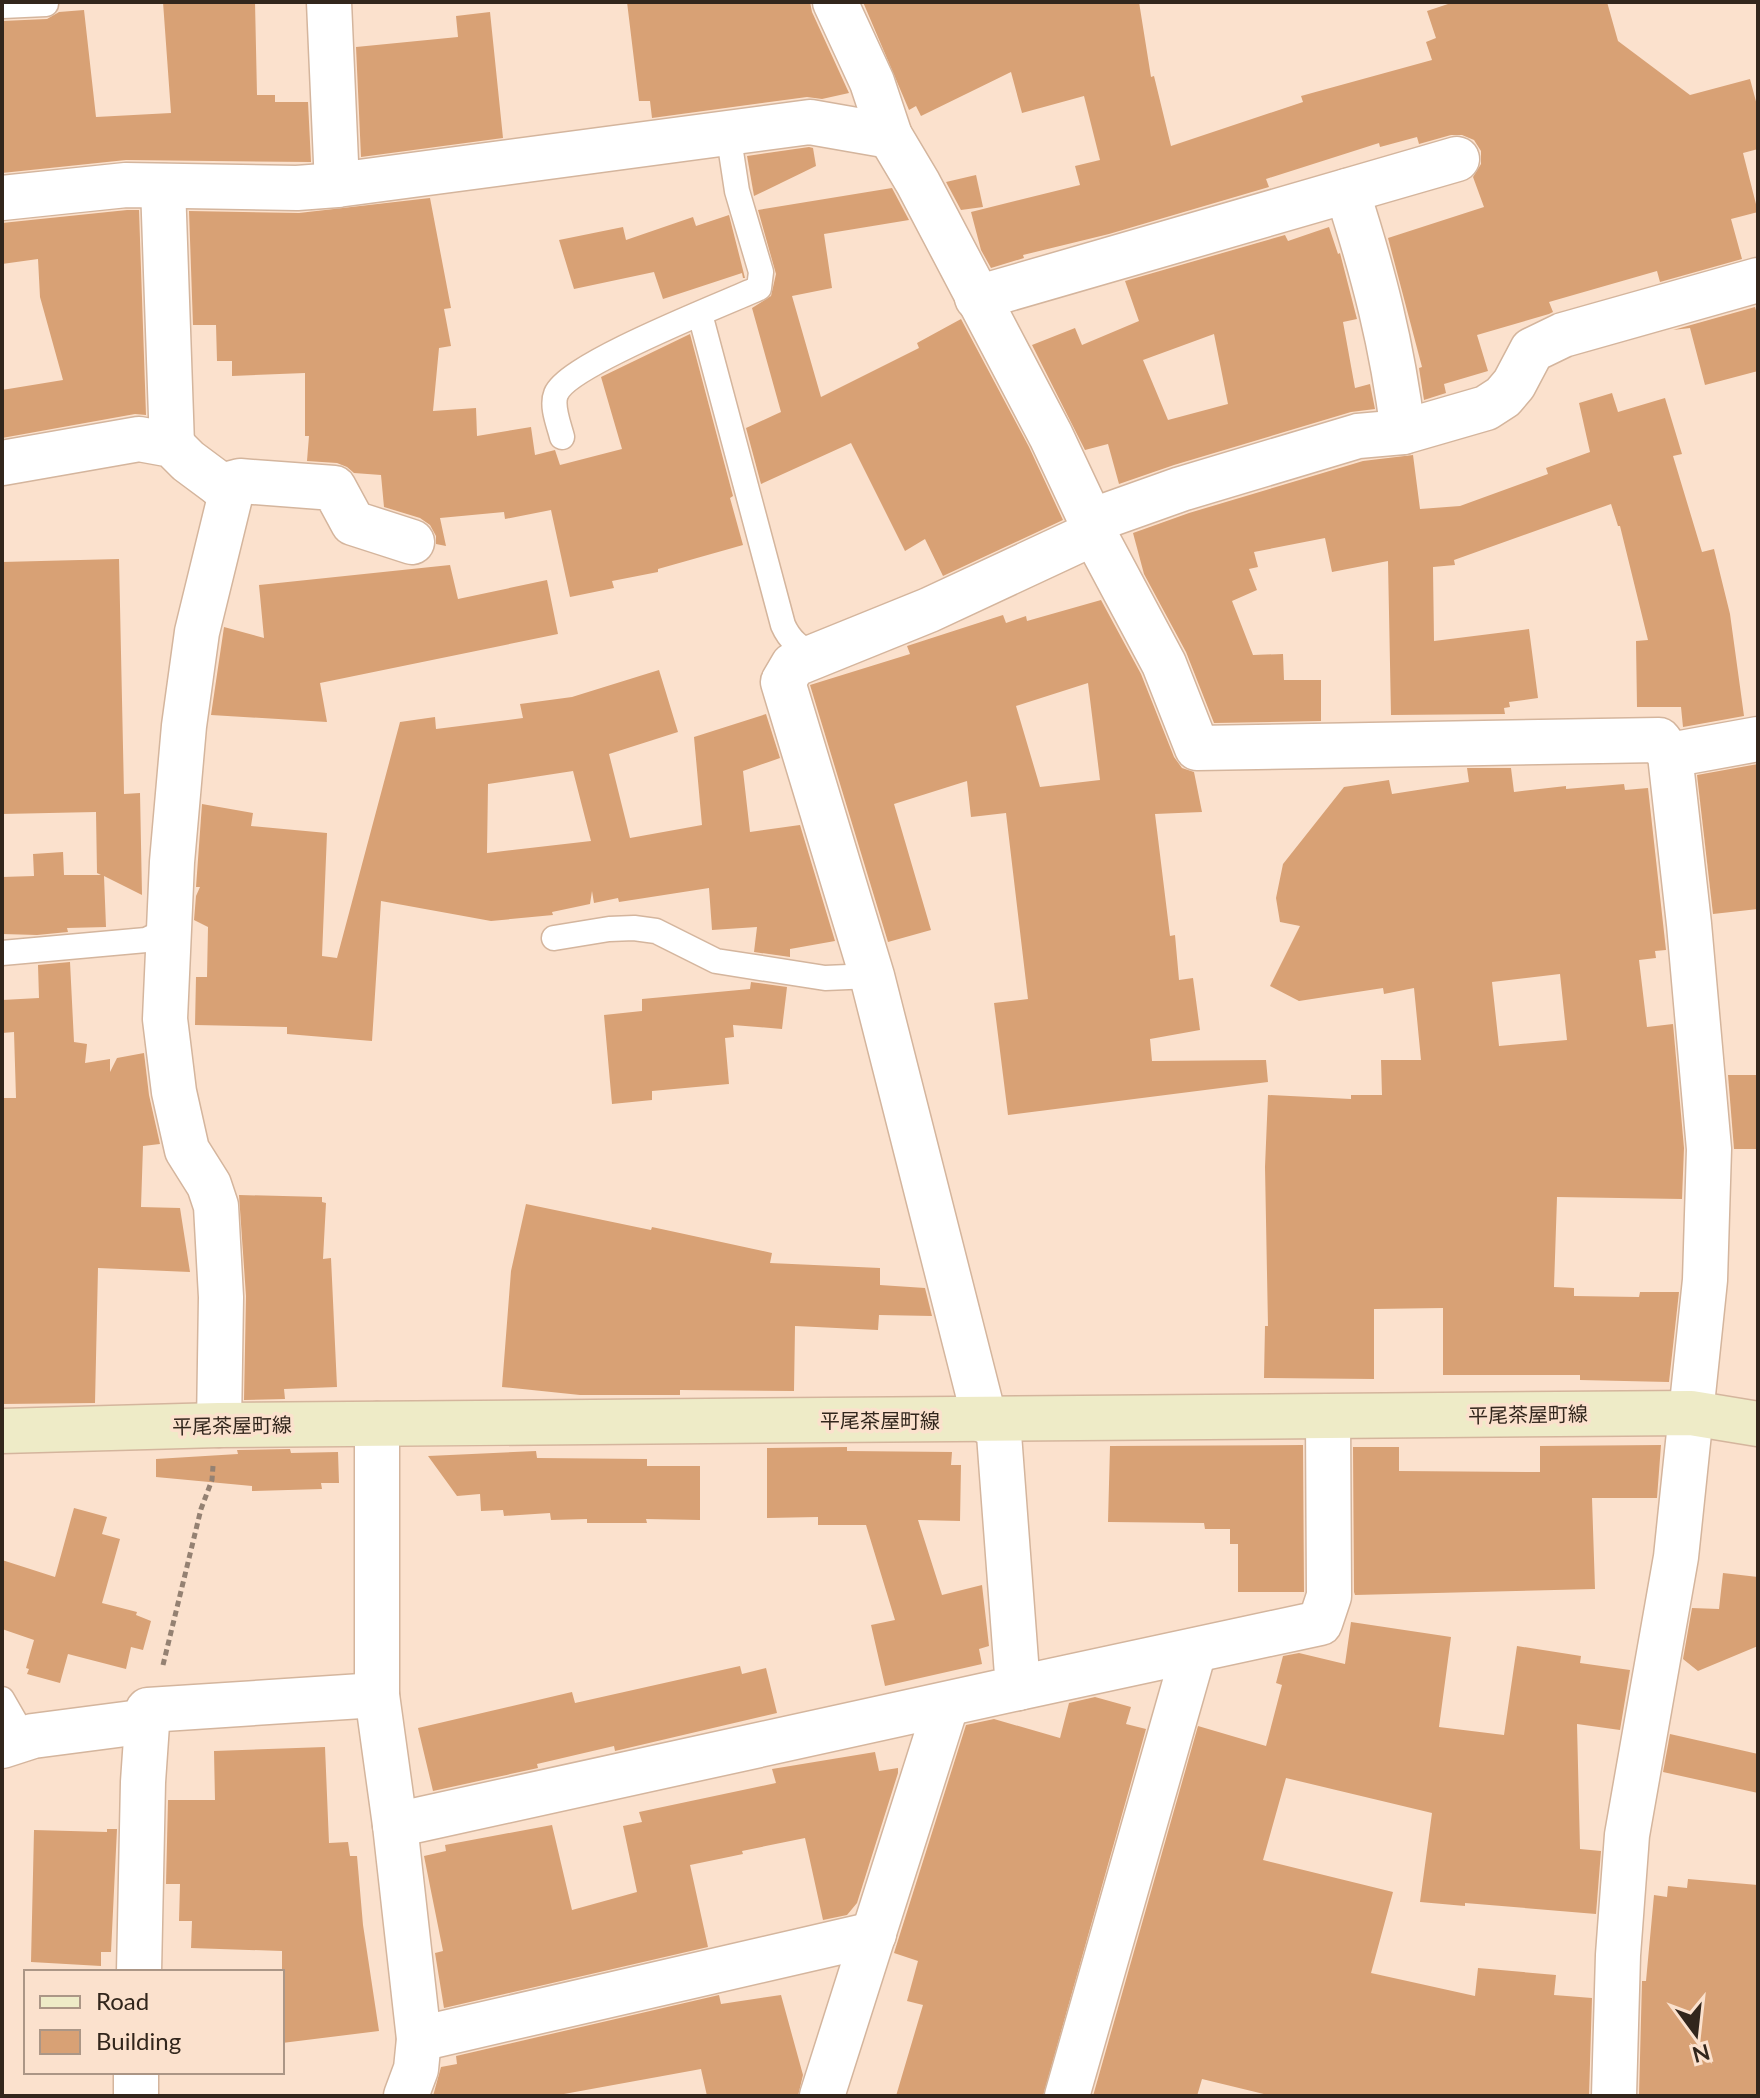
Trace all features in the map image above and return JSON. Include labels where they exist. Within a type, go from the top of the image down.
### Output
[{"type":"main road","name":"平尾茶屋町線","points":[[2,1431],[216,1425],[1691,1413],[1758,1424]]},
{"type":"street","points":[[329,2],[337,185]]},
{"type":"street","points":[[835,2],[872,82],[890,136],[918,183],[1051,436],[1093,527],[1164,664],[1197,748],[1659,740],[1670,755],[1709,1149],[1705,1280],[1676,1557],[1627,1835],[1618,1955],[1614,2096]]},
{"type":"street","points":[[2,198],[126,185],[297,188],[337,185],[810,122],[890,136]]},
{"type":"street","points":[[977,298],[1457,159]]},
{"type":"street","points":[[163,186],[172,445]]},
{"type":"street","points":[[1347,191],[1382,307],[1394,360],[1403,432]]},
{"type":"street","points":[[1018,1688],[991,1421],[872,976],[783,682],[793,665],[937,606],[1093,527],[1181,489],[1358,436],[1403,432],[1486,408],[1503,397],[1514,384],[1532,350],[1563,335],[1758,280]]},
{"type":"street","points":[[2,463],[139,439],[172,445],[231,493],[197,632],[184,726],[165,1019],[174,1092],[187,1150],[209,1185],[216,1206],[221,1297],[216,1425]]},
{"type":"street","points":[[221,486],[240,481],[334,488],[353,523],[412,542]]},
{"type":"street","points":[[1670,755],[1758,739]]},
{"type":"street","points":[[395,1825],[1320,1623],[1329,1596],[1328,1417]]},
{"type":"street","points":[[377,1424],[377,1695],[419,2039],[416,2069],[406,2096]]},
{"type":"street","points":[[1067,2096],[1194,1651]]},
{"type":"street","points":[[8,1748],[152,1715],[377,1695]]},
{"type":"street","points":[[822,2096],[946,1706]]},
{"type":"street","points":[[139,1970],[143,1782],[152,1715]]},
{"type":"street","points":[[419,2039],[874,1934]]},
{"type":"street","points":[[136,2074],[136,2096]]},
{"type":"lane","points":[[2,6],[46,4]]},
{"type":"lane","points":[[562,437],[555,403],[557,392],[575,374],[637,341],[759,288],[762,280],[737,191],[728,132]]},
{"type":"lane","points":[[700,314],[783,625],[789,638],[816,656]]},
{"type":"lane","points":[[554,938],[634,928],[656,931],[716,961],[825,978],[872,976]]},
{"type":"lane","points":[[2,953],[146,940],[169,929]]},
{"type":"lane","points":[[2,1699],[8,1748]]},
{"type":"path","points":[[152,1715],[201,1509],[212,1480],[216,1425]]},
{"type":"building","points":[[163,2],[255,2],[257,95],[275,95],[275,102],[308,102],[311,162],[126,160],[2,173],[2,21],[47,19],[59,12],[84,10],[96,117],[171,113]]},
{"type":"building","points":[[627,2],[810,2],[849,93],[822,99],[807,97],[652,118],[650,101],[639,101]]},
{"type":"building","points":[[863,2],[1139,2],[1151,77],[1154,76],[1171,146],[1303,102],[1301,96],[1432,60],[1426,42],[1436,38],[1427,11],[1454,2],[1607,2],[1618,41],[1690,95],[1750,79],[1758,109],[1758,149],[1743,153],[1758,212],[1731,219],[1742,259],[1660,282],[1657,271],[1549,302],[1553,312],[1549,314],[1477,335],[1488,371],[1444,384],[1446,393],[1424,400],[1419,368],[1422,367],[1388,238],[1484,207],[1473,177],[1481,164],[1481,151],[1474,140],[1451,135],[1419,144],[1417,137],[1380,147],[1379,143],[1266,179],[1269,187],[1109,234],[1023,255],[1024,258],[991,268],[981,250],[971,212],[1080,185],[1075,166],[1100,160],[1084,96],[1022,113],[1011,72],[921,116],[916,106],[909,110]]},
{"type":"building","points":[[490,12],[503,138],[361,157],[356,47],[458,37],[456,16]]},
{"type":"building","points":[[813,148],[816,166],[754,196],[747,156]]},
{"type":"building","points":[[976,175],[983,207],[961,210],[946,182]]},
{"type":"building","points":[[892,188],[909,220],[824,234],[832,288],[792,296],[821,397],[919,348],[917,343],[961,319],[1029,447],[1063,520],[943,576],[925,539],[905,551],[851,443],[761,484],[746,428],[781,412],[752,308],[771,296],[776,274],[758,210]]},
{"type":"building","points":[[430,198],[451,308],[444,309],[451,346],[439,348],[433,411],[476,408],[477,436],[531,427],[535,455],[555,450],[560,465],[622,449],[601,377],[690,334],[743,545],[658,569],[658,572],[612,581],[614,588],[570,597],[551,510],[505,519],[504,512],[440,518],[446,546],[436,544],[436,536],[430,525],[420,518],[384,507],[381,475],[354,473],[337,463],[307,461],[309,436],[305,436],[305,373],[232,376],[232,361],[217,361],[216,325],[193,325],[189,211],[299,213]]},
{"type":"building","points":[[139,210],[146,415],[135,414],[2,438],[2,390],[63,380],[40,297],[38,259],[2,264],[2,223]]},
{"type":"building","points":[[729,215],[745,278],[742,273],[663,299],[654,272],[574,289],[559,240],[623,227],[626,240],[693,217],[696,226]]},
{"type":"building","points":[[1329,227],[1340,253],[1357,319],[1343,322],[1355,388],[1370,384],[1375,409],[1351,412],[1119,484],[1108,444],[1085,450],[1032,345],[1075,328],[1082,345],[1139,321],[1125,281],[1285,235],[1288,241]],"holes":[[[1214,334],[1228,404],[1168,420],[1143,360]]]},
{"type":"building","points":[[1755,307],[1758,318],[1758,371],[1705,385],[1690,328],[1673,330]]},
{"type":"building","points":[[1612,393],[1618,412],[1665,398],[1682,454],[1673,456],[1702,552],[1714,549],[1730,614],[1744,716],[1683,727],[1681,707],[1637,707],[1636,641],[1648,640],[1620,526],[1611,504],[1454,560],[1455,565],[1433,567],[1434,641],[1529,629],[1538,698],[1509,702],[1510,707],[1504,708],[1505,714],[1391,715],[1388,561],[1332,572],[1325,538],[1254,552],[1258,567],[1249,569],[1257,590],[1232,601],[1253,655],[1283,654],[1284,680],[1321,680],[1321,721],[1214,723],[1186,652],[1144,574],[1133,533],[1363,461],[1413,455],[1420,509],[1460,506],[1548,474],[1546,468],[1590,452],[1579,403]]},
{"type":"building","points":[[119,559],[124,794],[140,793],[142,895],[104,876],[106,927],[67,928],[68,932],[37,935],[2,934],[2,877],[34,876],[33,854],[63,852],[64,875],[101,875],[97,873],[96,812],[2,814],[2,562]]},
{"type":"building","points":[[450,565],[458,599],[547,580],[558,634],[320,683],[327,722],[211,715],[224,627],[264,638],[259,585]]},
{"type":"building","points":[[1101,600],[1141,674],[1174,757],[1182,768],[1194,772],[1202,812],[1155,814],[1170,936],[1175,935],[1179,980],[1193,978],[1200,1030],[1150,1039],[1152,1061],[1266,1060],[1268,1082],[1008,1115],[994,1003],[1028,999],[1006,813],[971,817],[967,781],[894,804],[931,930],[888,942],[810,685],[910,654],[907,646],[1003,615],[1006,623],[1026,616],[1027,621]],"holes":[[[1088,683],[1100,780],[1040,787],[1016,706]]]},
{"type":"building","points":[[659,670],[678,732],[609,754],[630,838],[702,825],[694,737],[766,714],[780,758],[743,771],[750,832],[800,825],[835,941],[790,949],[790,957],[754,952],[757,927],[712,930],[709,888],[594,903],[592,891],[590,904],[552,912],[553,915],[491,921],[381,901],[372,1041],[287,1034],[287,1027],[195,1025],[196,977],[207,977],[208,927],[194,920],[200,887],[196,887],[202,804],[253,813],[251,826],[327,833],[322,956],[337,958],[400,722],[435,717],[436,729],[523,718],[520,704],[572,697]],"holes":[[[573,771],[591,841],[487,853],[488,784]]]},
{"type":"building","points":[[1758,764],[1758,909],[1713,914],[1697,775]]},
{"type":"building","points":[[1467,768],[1511,768],[1514,792],[1624,784],[1625,790],[1648,788],[1666,950],[1655,951],[1656,958],[1639,960],[1647,1027],[1673,1024],[1684,1148],[1682,1199],[1557,1197],[1554,1287],[1574,1288],[1574,1296],[1639,1297],[1640,1292],[1679,1292],[1669,1382],[1580,1380],[1580,1375],[1443,1375],[1443,1308],[1374,1309],[1374,1379],[1264,1378],[1265,1326],[1268,1326],[1265,1167],[1268,1095],[1351,1099],[1351,1095],[1382,1095],[1381,1060],[1421,1060],[1414,988],[1384,994],[1383,988],[1299,1001],[1270,986],[1300,926],[1280,922],[1276,898],[1283,864],[1344,787],[1389,780],[1392,794],[1469,782]],"holes":[[[1560,974],[1567,1040],[1499,1046],[1492,982]]]},
{"type":"building","points":[[70,962],[74,1042],[87,1044],[85,1063],[110,1059],[110,1072],[117,1058],[144,1053],[160,1144],[143,1146],[141,1207],[180,1208],[190,1272],[98,1268],[95,1403],[2,1404],[2,1098],[16,1098],[14,1032],[2,1033],[2,1000],[39,998],[38,965]]},
{"type":"building","points":[[751,982],[787,987],[782,1029],[733,1025],[734,1037],[725,1038],[729,1084],[652,1091],[652,1100],[612,1104],[604,1015],[642,1011],[642,999],[750,989]]},
{"type":"building","points":[[1728,1075],[1758,1075],[1758,1149],[1734,1149]]},
{"type":"building","points":[[239,1195],[322,1197],[322,1202],[326,1203],[323,1259],[331,1258],[337,1387],[284,1389],[285,1399],[244,1400],[246,1296]]},
{"type":"building","points":[[526,1204],[772,1253],[770,1263],[880,1268],[880,1285],[925,1288],[932,1316],[879,1315],[878,1330],[795,1326],[794,1391],[680,1390],[680,1395],[580,1395],[502,1387],[511,1271]]},
{"type":"building","points":[[1303,1445],[1304,1592],[1238,1592],[1238,1544],[1230,1544],[1230,1529],[1205,1529],[1204,1523],[1108,1522],[1110,1446]]},
{"type":"building","points":[[1661,1445],[1657,1498],[1592,1498],[1595,1589],[1355,1595],[1353,1447],[1399,1447],[1399,1471],[1540,1472],[1540,1446]]},
{"type":"building","points":[[847,1447],[847,1451],[952,1452],[951,1465],[961,1465],[960,1521],[918,1520],[942,1595],[982,1585],[989,1646],[979,1649],[982,1664],[885,1686],[871,1625],[895,1620],[866,1525],[818,1525],[818,1517],[767,1518],[767,1448]]},
{"type":"building","points":[[290,1449],[291,1453],[338,1452],[339,1483],[321,1483],[322,1489],[252,1491],[252,1486],[156,1477],[156,1459],[238,1454],[237,1450]]},
{"type":"building","points":[[536,1451],[537,1458],[647,1459],[647,1466],[700,1466],[700,1520],[646,1519],[647,1523],[587,1523],[587,1519],[551,1520],[550,1513],[504,1516],[503,1510],[481,1511],[480,1494],[457,1496],[428,1456]]},
{"type":"building","points":[[74,1508],[107,1517],[102,1534],[120,1539],[102,1603],[137,1612],[136,1615],[151,1621],[143,1650],[131,1647],[126,1669],[68,1654],[60,1683],[27,1674],[34,1640],[2,1629],[2,1560],[55,1577]]},
{"type":"building","points":[[1723,1573],[1758,1577],[1758,1646],[1698,1671],[1683,1659],[1692,1608],[1719,1609]]},
{"type":"building","points":[[1351,1622],[1451,1637],[1439,1727],[1504,1735],[1517,1646],[1581,1656],[1580,1663],[1630,1670],[1620,1730],[1577,1724],[1580,1849],[1601,1851],[1596,1914],[1420,1902],[1432,1813],[1286,1778],[1263,1860],[1393,1892],[1371,1973],[1475,1996],[1478,1968],[1556,1975],[1554,1995],[1592,1998],[1589,2096],[1272,2096],[1202,2079],[1197,2096],[1093,2096],[1198,1726],[1266,1746],[1282,1685],[1276,1683],[1283,1656],[1299,1653],[1345,1664]]},
{"type":"building","points":[[740,1666],[742,1674],[766,1668],[777,1713],[615,1751],[614,1746],[537,1764],[538,1768],[433,1791],[418,1728],[572,1692],[575,1703]]},
{"type":"building","points":[[1095,1697],[1131,1707],[1126,1724],[1146,1729],[1043,2096],[896,2096],[923,2005],[907,2001],[918,1961],[894,1953],[966,1725],[994,1719],[1060,1738],[1069,1703]]},
{"type":"building","points":[[1670,1734],[1758,1754],[1758,1793],[1663,1772]]},
{"type":"building","points":[[325,1747],[329,1843],[348,1842],[350,1856],[357,1856],[363,1925],[379,2031],[284,2043],[282,1951],[191,1948],[192,1921],[179,1921],[180,1884],[166,1884],[168,1800],[215,1800],[214,1751]]},
{"type":"building","points":[[875,1752],[879,1771],[898,1768],[898,1773],[857,1903],[847,1915],[823,1920],[805,1838],[742,1851],[743,1854],[690,1865],[708,1947],[444,2008],[435,1953],[443,1951],[424,1856],[446,1851],[445,1845],[552,1825],[572,1910],[637,1892],[623,1826],[642,1822],[639,1812],[776,1783],[772,1769]]},
{"type":"building","points":[[107,1829],[117,1829],[111,1952],[101,1952],[101,1966],[31,1962],[34,1830],[107,1832]]},
{"type":"building","points":[[1688,1879],[1758,1885],[1758,2096],[1639,2096],[1642,1981],[1646,1981],[1654,1895],[1667,1897],[1668,1886],[1687,1888]]},
{"type":"building","points":[[719,1995],[721,2004],[781,1995],[803,2075],[798,2096],[707,2096],[701,2069],[553,2096],[433,2096],[441,2067],[457,2064],[456,2056]]}]
